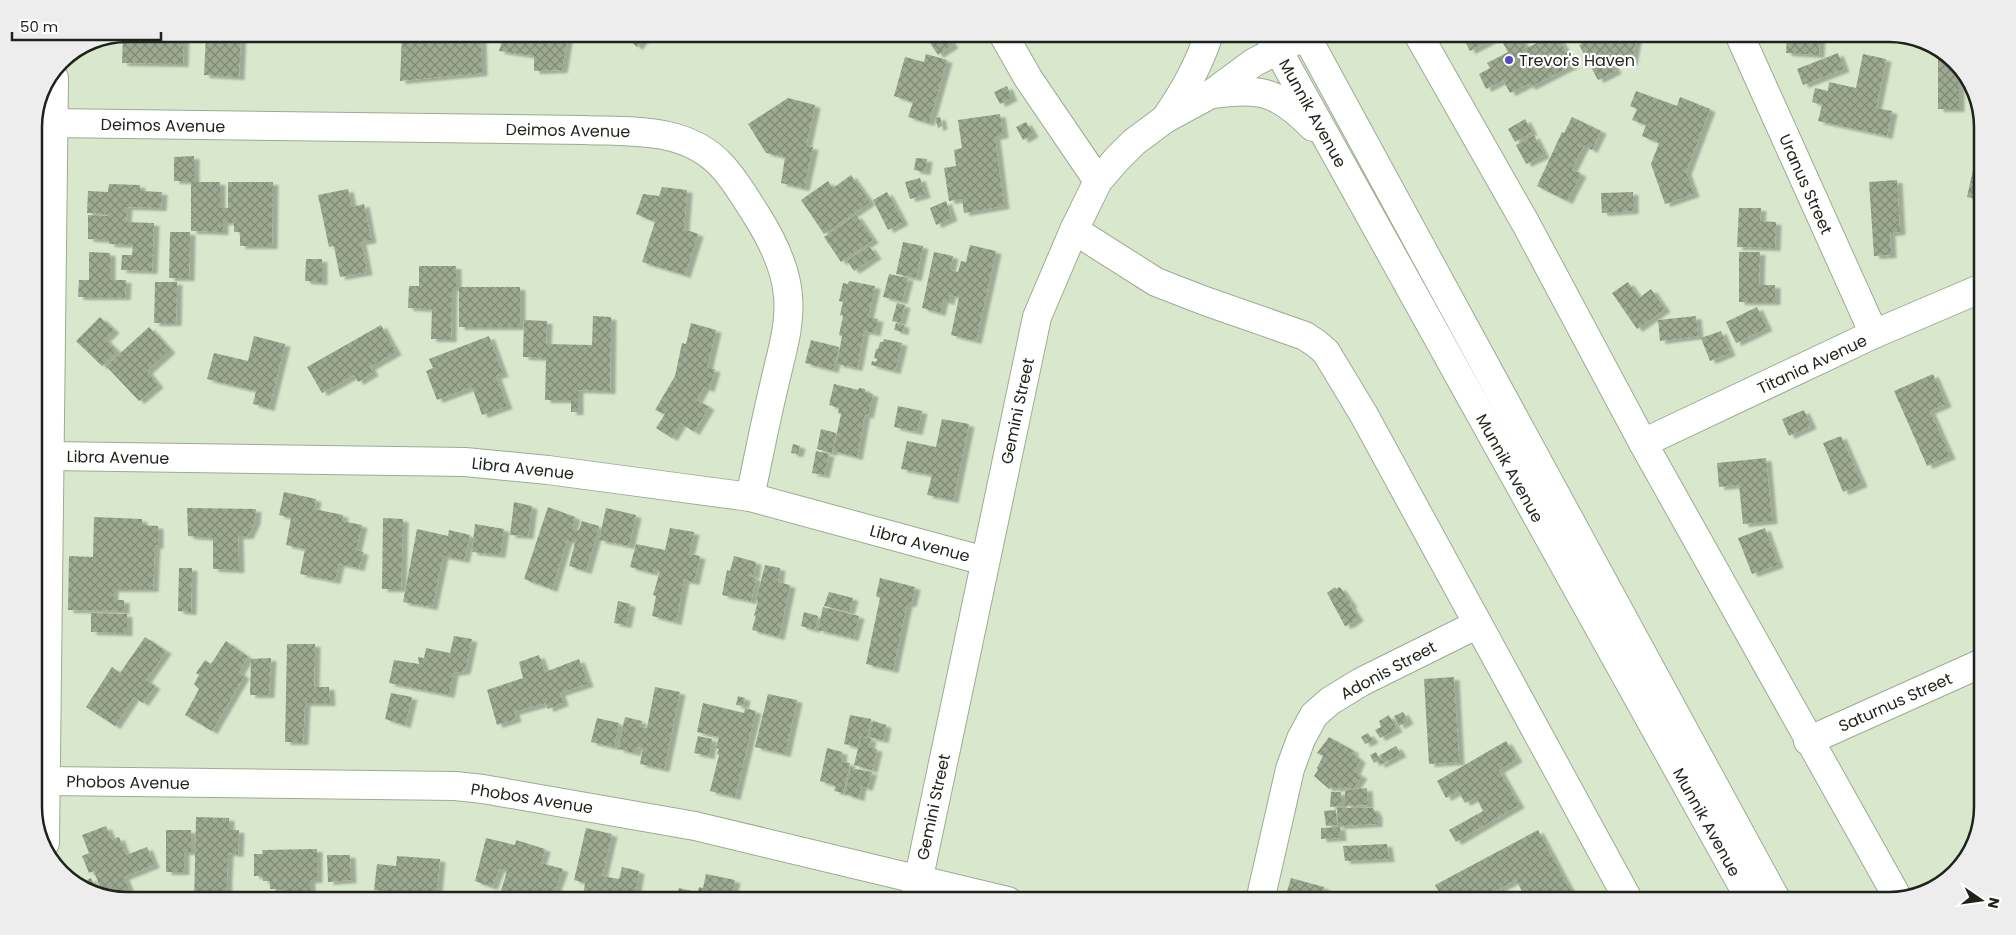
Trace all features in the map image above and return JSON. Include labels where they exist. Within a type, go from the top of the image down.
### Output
[{"type":"street","points":[[1008,42],[1028,78],[1098,181]]},
{"type":"street","points":[[1166,119],[1193,75],[1206,42]]},
{"type":"street","name":"Gemini Street","points":[[916,891],[1037,317],[1074,230],[1098,181],[1134,142],[1166,119],[1211,94],[1253,63],[1274,42]]},
{"type":"street","name":"Munnik Avenue","points":[[1274,42],[1746,892]]},
{"type":"street","name":"Munnik Avenue","points":[[1309,42],[1772,892]]},
{"type":"street","points":[[1423,42],[1526,224],[1643,443],[1808,741],[1895,892]]},
{"type":"street","name":"Uranus Street","points":[[1743,42],[1874,334]]},
{"type":"street","points":[[45,828],[54,86]]},
{"type":"street","points":[[1211,94],[1256,91],[1271,95],[1285,102],[1300,115],[1334,151]]},
{"type":"street","name":"Deimos Avenue","points":[[52,123],[584,130],[661,134],[696,145],[722,165],[768,234],[778,257],[788,296],[788,317],[782,356],[750,497]]},
{"type":"street","points":[[1074,230],[1156,282],[1305,336],[1326,352],[1364,414],[1624,892]]},
{"type":"street","name":"Titania Avenue","points":[[1643,443],[1874,334],[1973,292]]},
{"type":"street","name":"Libra Avenue","points":[[50,456],[465,462],[548,470],[750,497],[985,561]]},
{"type":"street","name":"Adonis Street","points":[[1262,892],[1290,769],[1301,739],[1314,715],[1330,701],[1361,682],[1478,624]]},
{"type":"street","name":"Saturnus Street","points":[[1808,741],[1974,667]]},
{"type":"street","name":"Phobos Avenue","points":[[46,781],[455,786],[483,789],[695,826],[916,891]]},
{"type":"building","points":[[184,42],[183,64],[122,63],[123,43]]},
{"type":"building","points":[[206,42],[241,42],[239,77],[204,75]]},
{"type":"building","points":[[402,42],[481,42],[482,73],[400,81]]},
{"type":"building","points":[[502,42],[567,42],[562,70],[534,71],[534,56],[499,51]]},
{"type":"building","points":[[632,42],[641,42],[637,47]]},
{"type":"building","points":[[929,42],[951,42],[953,45],[938,55]]},
{"type":"building","points":[[1465,42],[1487,42],[1470,51]]},
{"type":"building","points":[[1502,42],[1523,42],[1526,48],[1539,42],[1561,42],[1573,65],[1530,87],[1528,84],[1510,93],[1503,80],[1486,89],[1479,74],[1490,68],[1487,63],[1508,52]]},
{"type":"building","points":[[1585,42],[1636,42],[1632,62],[1609,57],[1616,71],[1598,80],[1579,45]]},
{"type":"building","points":[[1787,42],[1820,42],[1819,55],[1786,53]]},
{"type":"building","points":[[1838,53],[1844,69],[1803,85],[1797,69]]},
{"type":"building","points":[[926,54],[947,60],[929,123],[908,117],[913,102],[894,96],[905,57],[924,62]]},
{"type":"building","points":[[1863,54],[1886,59],[1876,108],[1892,111],[1887,136],[1818,121],[1822,105],[1812,102],[1815,88],[1828,91],[1829,82],[1856,88]]},
{"type":"building","points":[[1938,59],[1949,67],[1959,80],[1959,109],[1938,109]]},
{"type":"building","points":[[1007,86],[1012,98],[1000,104],[994,92]]},
{"type":"building","points":[[1636,91],[1677,106],[1680,97],[1710,109],[1686,172],[1694,194],[1665,204],[1651,164],[1659,143],[1642,136],[1646,125],[1632,120],[1637,109],[1630,106]]},
{"type":"building","points":[[788,98],[815,105],[806,146],[813,147],[804,188],[781,183],[785,157],[766,153],[748,124]]},
{"type":"building","points":[[1000,114],[1003,135],[995,137],[1004,206],[964,213],[962,199],[949,201],[944,168],[956,166],[954,150],[962,148],[958,120]]},
{"type":"building","points":[[940,117],[942,126],[938,128],[935,118]]},
{"type":"building","points":[[1572,117],[1601,131],[1592,150],[1584,145],[1572,169],[1581,174],[1567,201],[1537,186],[1562,132],[1564,133]]},
{"type":"building","points":[[1525,119],[1532,132],[1515,142],[1508,129]]},
{"type":"building","points":[[1026,122],[1033,134],[1023,140],[1016,127]]},
{"type":"building","points":[[1534,135],[1544,155],[1526,164],[1516,145]]},
{"type":"building","points":[[194,156],[194,182],[220,182],[220,208],[228,208],[228,182],[273,182],[272,246],[240,246],[240,232],[234,232],[234,222],[223,222],[223,232],[191,231],[191,181],[174,181],[174,157]]},
{"type":"building","points":[[916,158],[927,159],[925,172],[914,170]]},
{"type":"building","points":[[1973,170],[1973,170],[1973,198],[1967,197]]},
{"type":"building","points":[[851,175],[870,202],[824,234],[801,200],[828,181],[833,188]]},
{"type":"building","points":[[920,178],[925,195],[910,199],[905,182]]},
{"type":"building","points":[[1897,180],[1900,232],[1890,233],[1891,255],[1874,256],[1869,182]]},
{"type":"building","points":[[109,184],[140,185],[140,191],[162,192],[161,208],[127,207],[126,222],[154,223],[152,271],[121,270],[122,255],[132,255],[133,245],[109,244],[109,240],[88,239],[88,215],[108,216],[108,214],[87,213],[88,191],[108,192]]},
{"type":"building","points":[[662,187],[687,190],[684,229],[698,234],[685,275],[642,262],[655,222],[636,214],[643,194],[659,196]]},
{"type":"building","points":[[348,189],[352,207],[364,204],[371,240],[361,242],[367,272],[340,277],[334,246],[329,247],[318,195]]},
{"type":"building","points":[[887,192],[903,222],[888,230],[873,200]]},
{"type":"building","points":[[1633,192],[1633,211],[1602,213],[1601,193]]},
{"type":"building","points":[[946,201],[952,218],[936,225],[930,208]]},
{"type":"building","points":[[1739,208],[1761,208],[1760,221],[1776,222],[1775,248],[1737,247]]},
{"type":"building","points":[[856,215],[873,240],[841,262],[824,237]]},
{"type":"building","points":[[170,232],[190,232],[189,278],[169,278]]},
{"type":"building","points":[[903,242],[923,246],[916,278],[896,274]]},
{"type":"building","points":[[970,245],[996,251],[976,341],[951,335],[959,297],[950,295],[949,302],[943,300],[940,313],[922,308],[934,252],[953,256],[950,270],[958,272],[961,261],[966,262]]},
{"type":"building","points":[[869,246],[876,256],[854,271],[847,261]]},
{"type":"building","points":[[89,252],[110,253],[110,280],[126,280],[125,297],[78,297],[79,280],[89,280]]},
{"type":"building","points":[[1739,252],[1760,252],[1759,285],[1775,285],[1775,302],[1739,302]]},
{"type":"building","points":[[306,259],[322,259],[322,282],[305,281]]},
{"type":"building","points":[[419,266],[456,266],[456,288],[452,288],[451,339],[431,339],[432,309],[408,308],[409,286],[419,286]]},
{"type":"building","points":[[889,274],[908,278],[902,301],[883,297]]},
{"type":"building","points":[[849,281],[875,286],[868,317],[878,319],[875,333],[864,331],[857,368],[837,364],[842,336],[839,335],[843,316],[840,315],[843,302],[839,301],[843,283],[848,284]]},
{"type":"building","points":[[155,282],[177,282],[176,323],[154,323]]},
{"type":"building","points":[[1628,282],[1639,298],[1651,289],[1665,309],[1637,329],[1612,293]]},
{"type":"building","points":[[459,287],[520,287],[520,327],[459,327]]},
{"type":"building","points":[[897,303],[905,305],[900,323],[892,321]]},
{"type":"building","points":[[1757,307],[1767,328],[1736,343],[1726,322]]},
{"type":"building","points":[[593,316],[611,317],[610,391],[578,390],[578,412],[571,412],[571,400],[545,400],[546,358],[523,357],[524,320],[547,321],[546,344],[592,345]]},
{"type":"building","points":[[1696,316],[1698,336],[1660,341],[1658,320]]},
{"type":"building","points":[[100,317],[114,330],[105,339],[117,351],[102,366],[76,341]]},
{"type":"building","points":[[691,323],[716,330],[707,368],[715,369],[709,389],[704,387],[697,400],[709,407],[694,432],[681,423],[672,438],[656,428],[665,414],[655,410],[675,376],[682,343],[686,344]]},
{"type":"building","points":[[896,323],[904,325],[903,332],[894,330]]},
{"type":"building","points":[[381,325],[396,352],[370,367],[373,373],[358,382],[354,375],[322,393],[307,367]]},
{"type":"building","points":[[149,327],[170,350],[147,371],[158,385],[139,401],[106,366]]},
{"type":"building","points":[[1721,331],[1730,353],[1710,361],[1701,338]]},
{"type":"building","points":[[254,336],[285,344],[269,408],[253,404],[256,391],[207,379],[214,353],[248,361]]},
{"type":"building","points":[[489,336],[503,374],[496,376],[507,406],[482,415],[472,387],[437,400],[426,371],[433,368],[429,359]]},
{"type":"building","points":[[884,339],[902,343],[895,371],[871,365],[872,361],[876,362],[877,359],[874,358],[876,349],[878,349],[880,342],[883,342]]},
{"type":"building","points":[[811,340],[839,347],[833,370],[805,363]]},
{"type":"building","points":[[1933,374],[1946,404],[1930,411],[1950,456],[1927,466],[1894,391]]},
{"type":"building","points":[[834,384],[858,390],[859,388],[865,389],[865,392],[873,394],[868,416],[865,414],[857,457],[833,451],[841,414],[838,413],[839,408],[829,405]]},
{"type":"building","points":[[898,406],[922,411],[917,432],[894,427]]},
{"type":"building","points":[[1804,410],[1811,426],[1789,436],[1782,419]]},
{"type":"building","points":[[942,419],[969,424],[953,500],[927,495],[932,475],[901,469],[907,441],[936,447]]},
{"type":"building","points":[[821,429],[836,433],[832,453],[817,449]]},
{"type":"building","points":[[1841,436],[1862,484],[1843,492],[1823,443]]},
{"type":"building","points":[[793,444],[800,446],[798,454],[791,453]]},
{"type":"building","points":[[816,451],[829,454],[824,475],[812,473]]},
{"type":"building","points":[[1766,458],[1772,521],[1743,524],[1739,485],[1719,487],[1717,463]]},
{"type":"building","points":[[284,492],[316,499],[314,509],[343,515],[342,521],[362,525],[356,550],[363,552],[359,568],[339,564],[335,581],[300,574],[305,549],[286,545],[291,518],[279,515]]},
{"type":"building","points":[[514,502],[532,506],[528,536],[510,535]]},
{"type":"building","points":[[548,507],[575,517],[572,529],[579,530],[582,521],[599,526],[586,571],[569,566],[575,543],[567,540],[552,589],[524,579]]},
{"type":"building","points":[[187,508],[256,509],[255,521],[248,536],[238,536],[239,570],[213,569],[213,538],[188,536]]},
{"type":"building","points":[[606,508],[636,515],[629,546],[599,540]]},
{"type":"building","points":[[94,517],[142,519],[142,525],[158,526],[158,546],[155,545],[153,589],[113,589],[113,600],[124,600],[124,611],[68,610],[69,556],[93,557]]},
{"type":"building","points":[[383,518],[403,519],[401,589],[382,589]]},
{"type":"building","points":[[475,524],[504,529],[500,555],[472,552]]},
{"type":"building","points":[[670,528],[694,532],[689,554],[700,556],[694,582],[684,580],[676,622],[652,616],[656,596],[653,595],[660,571],[653,569],[653,573],[630,567],[636,544],[665,550]]},
{"type":"building","points":[[1765,528],[1778,565],[1752,574],[1738,538]]},
{"type":"building","points":[[417,529],[448,536],[449,530],[470,535],[464,560],[443,556],[432,607],[403,602]]},
{"type":"building","points":[[734,556],[756,562],[754,576],[748,574],[756,579],[751,601],[722,595],[727,570],[730,571]]},
{"type":"building","points":[[765,565],[780,568],[778,582],[790,585],[779,637],[752,630],[758,601],[756,600]]},
{"type":"building","points":[[179,568],[192,568],[191,612],[178,611]]},
{"type":"building","points":[[880,578],[915,587],[911,604],[907,604],[893,670],[866,664],[880,598],[876,596]]},
{"type":"building","points":[[1335,587],[1336,589],[1340,587],[1352,604],[1350,605],[1358,618],[1345,626],[1327,593]]},
{"type":"building","points":[[829,592],[853,598],[849,612],[824,606]]},
{"type":"building","points":[[618,601],[630,604],[626,625],[614,623]]},
{"type":"building","points":[[823,607],[859,616],[853,638],[818,630]]},
{"type":"building","points":[[804,612],[818,616],[815,630],[801,626]]},
{"type":"building","points":[[91,613],[127,614],[127,633],[91,632]]},
{"type":"building","points":[[454,636],[472,639],[465,671],[453,673],[449,695],[389,683],[394,660],[419,664],[418,657],[424,658],[426,648],[450,653]]},
{"type":"building","points":[[145,637],[166,651],[146,680],[155,686],[143,703],[134,697],[115,726],[86,707],[112,667],[120,673]]},
{"type":"building","points":[[226,641],[248,657],[239,672],[244,676],[212,731],[185,715],[199,689],[194,684],[199,675],[196,673],[205,660],[211,664]]},
{"type":"building","points":[[287,644],[315,644],[314,687],[329,687],[330,703],[305,703],[303,742],[285,742]]},
{"type":"building","points":[[539,655],[545,672],[579,659],[588,684],[560,693],[563,703],[548,709],[546,703],[514,712],[516,719],[497,725],[487,690],[523,678],[519,662]]},
{"type":"building","points":[[271,658],[269,695],[250,695],[251,659]]},
{"type":"building","points":[[1454,677],[1459,762],[1429,764],[1424,679]]},
{"type":"building","points":[[655,687],[680,692],[664,769],[640,764],[643,748],[637,747],[635,753],[618,749],[625,717],[642,721],[640,727],[647,728]]},
{"type":"building","points":[[391,693],[412,697],[405,725],[385,719]]},
{"type":"building","points":[[768,694],[797,700],[785,754],[755,747]]},
{"type":"building","points":[[738,696],[745,698],[743,706],[736,705]]},
{"type":"building","points":[[703,703],[744,713],[745,708],[756,711],[735,797],[710,791],[719,755],[717,754],[719,749],[716,748],[719,737],[697,732]]},
{"type":"building","points":[[1403,712],[1408,721],[1399,726],[1394,716]]},
{"type":"building","points":[[850,715],[871,719],[867,737],[860,736],[858,747],[844,744]]},
{"type":"building","points":[[1389,715],[1397,729],[1380,738],[1375,730],[1381,727],[1379,721]]},
{"type":"building","points":[[597,718],[619,723],[614,747],[591,742]]},
{"type":"building","points":[[873,721],[886,725],[883,740],[869,737]]},
{"type":"building","points":[[1368,733],[1373,740],[1365,744],[1361,737]]},
{"type":"building","points":[[698,736],[712,739],[709,756],[694,753]]},
{"type":"building","points":[[861,736],[871,739],[869,747],[877,749],[872,770],[854,765]]},
{"type":"building","points":[[1329,737],[1354,751],[1352,753],[1360,760],[1355,772],[1362,776],[1353,789],[1331,787],[1329,789],[1314,776],[1323,756],[1317,753]]},
{"type":"building","points":[[1506,741],[1517,759],[1499,770],[1519,805],[1456,842],[1449,830],[1483,811],[1476,797],[1465,803],[1458,791],[1446,798],[1437,781]]},
{"type":"building","points":[[1396,746],[1401,754],[1380,765],[1378,762],[1382,759],[1380,755]]},
{"type":"building","points":[[827,748],[842,752],[841,762],[850,763],[843,793],[834,791],[836,786],[820,781]]},
{"type":"building","points":[[1376,752],[1380,760],[1374,763],[1370,755]]},
{"type":"building","points":[[851,768],[872,772],[867,788],[861,786],[859,798],[845,794]]},
{"type":"building","points":[[1367,788],[1368,805],[1345,806],[1345,790]]},
{"type":"building","points":[[1331,792],[1341,792],[1342,806],[1330,807]]},
{"type":"building","points":[[1337,808],[1373,808],[1377,815],[1377,824],[1338,826]]},
{"type":"building","points":[[1336,810],[1337,825],[1326,826],[1324,811]]},
{"type":"building","points":[[196,817],[229,818],[229,830],[239,830],[238,854],[228,853],[226,892],[194,892]]},
{"type":"building","points":[[106,826],[112,840],[119,837],[126,855],[147,847],[154,865],[124,877],[130,892],[111,891],[100,888],[94,871],[89,873],[82,856],[89,853],[82,835]]},
{"type":"building","points":[[1340,827],[1341,838],[1321,839],[1321,828]]},
{"type":"building","points":[[586,828],[612,834],[602,876],[619,879],[622,867],[639,871],[636,892],[584,892],[585,883],[574,880]]},
{"type":"building","points":[[166,830],[191,830],[191,852],[184,852],[184,872],[166,872]]},
{"type":"building","points":[[1538,830],[1571,892],[1522,892],[1516,880],[1493,892],[1439,892],[1435,885]]},
{"type":"building","points":[[486,838],[515,845],[516,840],[545,849],[541,863],[563,869],[554,892],[501,892],[507,871],[499,869],[492,887],[475,881]]},
{"type":"building","points":[[1387,844],[1389,859],[1345,861],[1343,846]]},
{"type":"building","points":[[317,849],[317,880],[310,880],[310,892],[284,892],[284,889],[270,889],[270,881],[263,881],[263,876],[254,876],[254,854],[263,854],[262,850]]},
{"type":"building","points":[[327,855],[350,855],[351,880],[328,882]]},
{"type":"building","points":[[397,856],[440,859],[437,892],[374,890],[377,864],[396,866]]},
{"type":"building","points":[[706,874],[735,880],[732,892],[698,892],[699,887],[703,888]]},
{"type":"building","points":[[91,878],[94,886],[85,881]]},
{"type":"building","points":[[1291,878],[1324,887],[1323,892],[1287,892]]},
{"type":"building","points":[[679,888],[696,892],[678,892]]},
{"type":"place","name":"Trevor's Haven","points":[[1509,60]]}]
